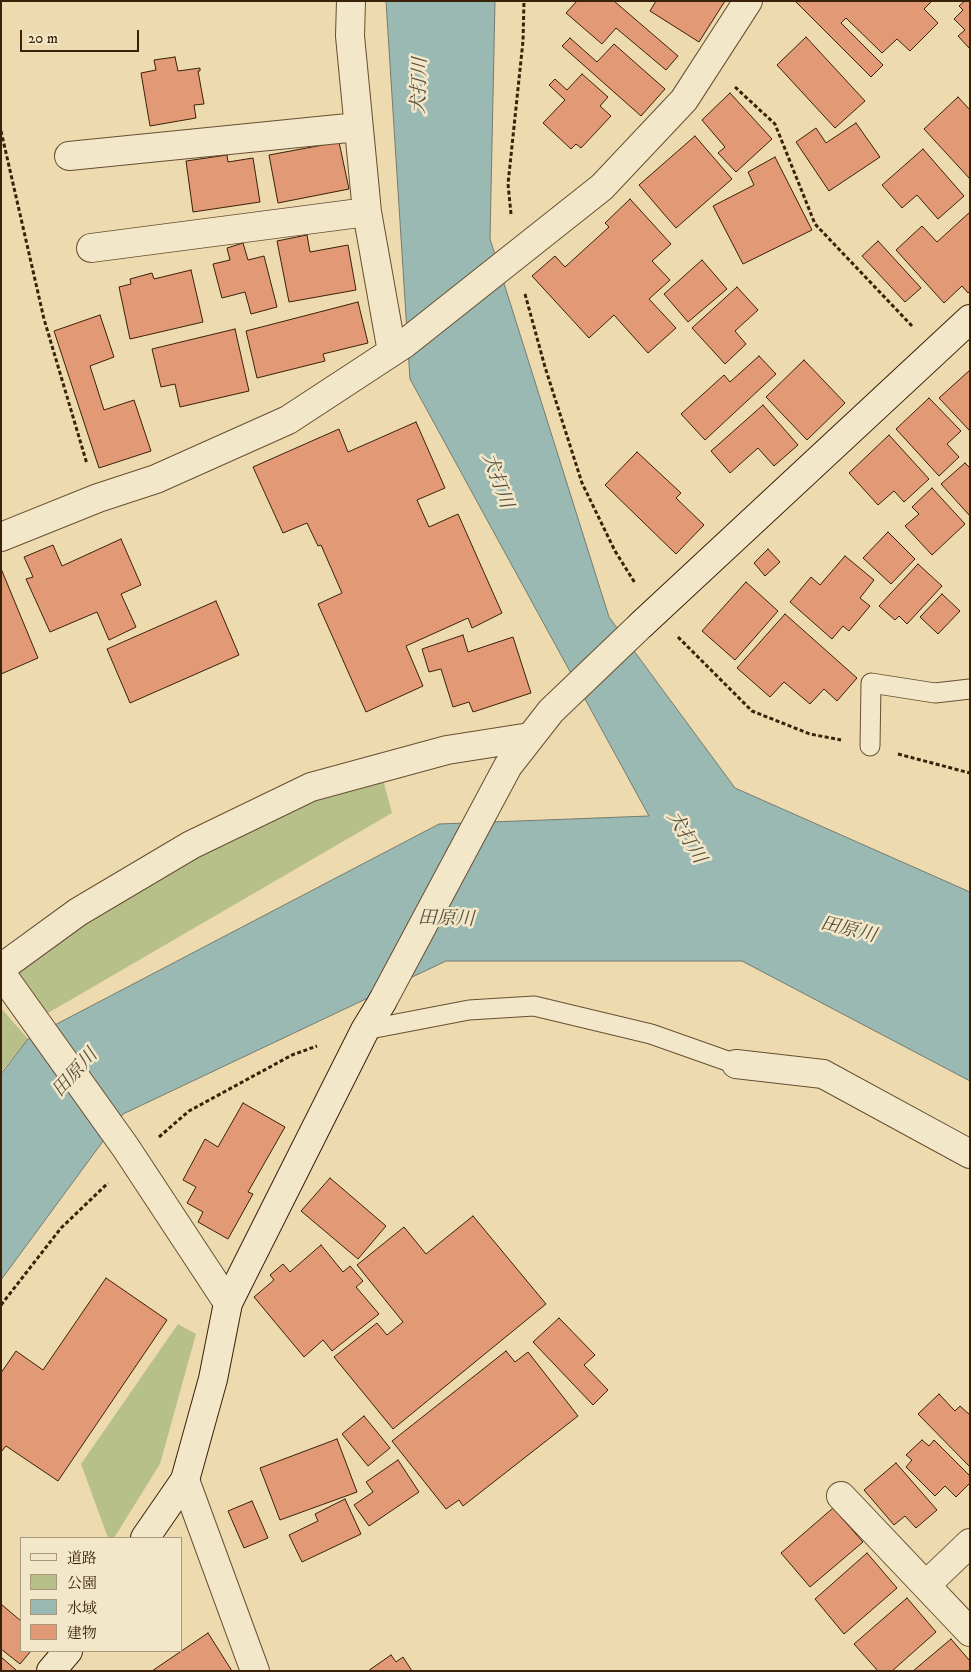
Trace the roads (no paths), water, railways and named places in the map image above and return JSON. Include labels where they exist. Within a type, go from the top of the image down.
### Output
[{"type":"street","points":[[351,1],[350,36],[366,212],[398,348]]},
{"type":"street","points":[[1,537],[98,498],[156,479],[288,420],[398,348],[602,187],[684,100],[748,1]]},
{"type":"street","points":[[69,156],[358,127]]},
{"type":"street","points":[[91,248],[366,212]]},
{"type":"street","points":[[146,1537],[185,1480],[213,1379],[228,1303],[365,1030],[382,1002],[508,766],[551,710],[970,319]]},
{"type":"street","points":[[228,1303],[129,1154],[4,975],[78,912],[191,845],[311,787],[447,750],[530,737]]},
{"type":"street","points":[[736,1064],[823,1074],[970,1154]]},
{"type":"street","points":[[185,1480],[255,1671]]},
{"type":"street","points":[[841,1496],[970,1632]]},
{"type":"street","points":[[926,1585],[970,1543]]},
{"type":"street","points":[[51,1671],[67,1652]]},
{"type":"lane","points":[[870,746],[871,683],[935,693],[970,689]]},
{"type":"lane","points":[[365,1030],[468,1010],[534,1006],[651,1034],[736,1064]]},
{"type":"water","points":[[386,1],[495,1],[490,239],[609,617],[735,788],[970,892],[970,1081],[742,961],[446,961],[123,1114],[1,1280],[1,1074],[28,1039],[439,824],[649,816],[410,379]]},
{"type":"water label","name":"犬打川","points":[[421,86]]},
{"type":"water label","name":"犬打川","points":[[496,481]]},
{"type":"water label","name":"犬打川","points":[[685,838]]},
{"type":"water label","name":"田原川","points":[[446,920]]},
{"type":"water label","name":"田原川","points":[[848,931]]},
{"type":"water label","name":"田原川","points":[[76,1074]]}]
